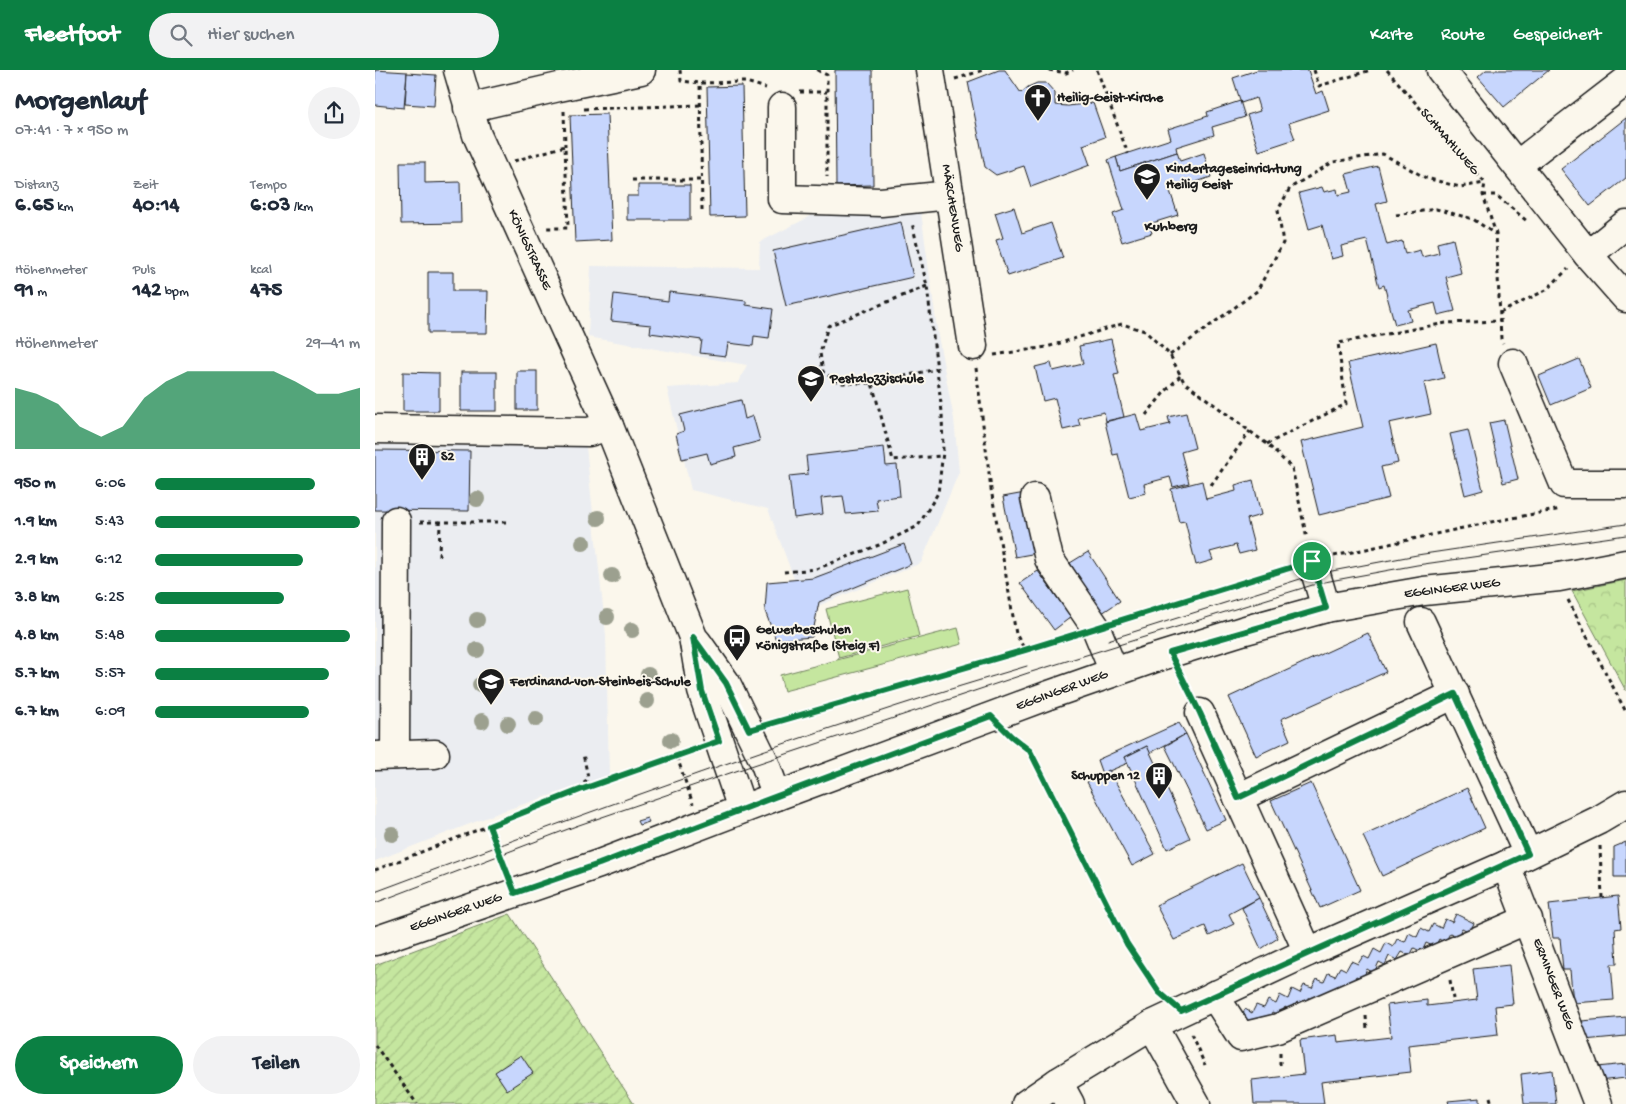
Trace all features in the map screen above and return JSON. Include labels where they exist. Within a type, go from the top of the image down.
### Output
[{"type":"street","name":"KÖNIGSTRASSE","points":[[458,70],[468,108],[491,167],[609,426],[693,637],[702,691],[742,809]]},
{"type":"street","points":[[468,108],[641,70]]},
{"type":"street","name":"MÄRCHENWEG","points":[[930,70],[950,195],[983,351]]},
{"type":"street","points":[[1446,72],[1517,165],[1579,261],[1626,298]]},
{"type":"street","points":[[1517,165],[1626,81]]},
{"type":"street","points":[[782,96],[782,199],[881,202],[950,195]]},
{"type":"street","points":[[1579,261],[1626,224]]},
{"type":"street","points":[[1513,363],[1564,484],[1626,484]]},
{"type":"street","points":[[375,429],[589,432],[609,426]]},
{"type":"street","points":[[1035,498],[1049,559],[1096,628],[1114,672]]},
{"type":"street","points":[[396,521],[385,756],[435,754]]},
{"type":"street","points":[[1312,561],[1326,608]]},
{"type":"street","name":"EGGINGER WEG","points":[[375,940],[599,864],[991,716],[1170,653],[1326,608],[1424,591],[1559,577],[1626,564]]},
{"type":"street","name":"ERMINGER WEG","points":[[1421,622],[1455,694],[1517,859],[1528,920],[1598,1104]]},
{"type":"street","name":"KÖNIGSTRASSE","points":[[693,637],[726,683],[764,762],[777,796]]},
{"type":"street","points":[[1238,798],[1455,694]]},
{"type":"street","points":[[1200,713],[1308,952]]},
{"type":"street","points":[[1026,1104],[1064,1093],[1152,1025],[1308,952],[1517,859],[1599,820],[1626,804]]},
{"type":"street","points":[[1214,995],[1241,1037],[1278,1028],[1528,920]]},
{"type":"street","points":[[1152,1025],[1196,1104]]},
{"type":"path","points":[[680,70],[681,81],[700,83],[746,82],[782,96],[827,92]]},
{"type":"path","points":[[817,70],[827,75],[827,200]]},
{"type":"path","points":[[1049,70],[1066,73],[1073,70]]},
{"type":"path","points":[[1097,70],[1129,154]]},
{"type":"path","points":[[1314,70],[1319,86],[1371,70]]},
{"type":"path","name":"SCHMAHLWEG","points":[[1387,70],[1485,183],[1483,195],[1495,234],[1500,313],[1546,290],[1579,261]]},
{"type":"path","points":[[700,83],[702,210]]},
{"type":"path","points":[[584,109],[700,105]]},
{"type":"path","points":[[519,229],[568,228],[564,110]]},
{"type":"path","points":[[491,167],[565,146]]},
{"type":"path","points":[[1170,355],[1257,291],[1283,243],[1278,210],[1290,188],[1333,162],[1383,154],[1426,178],[1460,187],[1485,183]]},
{"type":"path","points":[[632,180],[702,180]]},
{"type":"path","points":[[784,572],[816,569],[879,545],[918,526],[938,493],[942,456],[942,412],[927,286],[910,211],[915,199]]},
{"type":"path","points":[[1396,215],[1436,209],[1473,218],[1495,234]]},
{"type":"path","points":[[927,286],[828,326],[820,353],[823,372],[841,383],[872,383],[937,369]]},
{"type":"path","points":[[1267,444],[1346,404],[1338,343],[1446,323],[1500,321]]},
{"type":"path","points":[[1025,650],[1016,634],[991,489],[983,351],[1047,348],[1122,324],[1145,331],[1170,355],[1184,382],[1267,444],[1292,468],[1312,561]]},
{"type":"path","points":[[1146,414],[1181,376]]},
{"type":"path","points":[[872,383],[893,460],[942,456]]},
{"type":"path","points":[[1211,485],[1250,431]]},
{"type":"path","points":[[749,730],[1025,650],[1312,561],[1491,522],[1562,509]]},
{"type":"path","points":[[439,556],[440,522],[507,522]]},
{"type":"path","points":[[1565,595],[1626,712]]},
{"type":"path","points":[[1170,653],[1200,713]]},
{"type":"path","points":[[991,716],[1011,736],[1030,751],[1127,944],[1159,992],[1181,1011],[1207,1070]]},
{"type":"path","points":[[375,870],[580,790],[719,741]]},
{"type":"path","points":[[580,790],[587,777],[583,754]]},
{"type":"path","points":[[677,757],[700,826]]},
{"type":"path","points":[[1599,820],[1602,898]]},
{"type":"path","points":[[489,826],[515,893]]},
{"type":"path","points":[[375,1045],[417,1104]]},
{"type":"path","points":[[1490,1097],[1492,1104]]},
{"type":"shaded area","name":"Pestalozzischule","points":[[921,212],[938,336],[954,419],[959,472],[921,563],[806,611],[768,509],[691,490],[667,388],[738,383],[747,365],[588,337],[591,266],[759,268],[760,242],[811,216]]},
{"type":"shaded area","name":"Ferdinand-von-Steinbeis-Schule","points":[[375,445],[586,447],[606,635],[609,776],[503,811],[375,861]]},
{"type":"green space","points":[[1626,580],[1626,691],[1572,591]]},
{"type":"green space","points":[[907,588],[919,636],[839,658],[826,609]]},
{"type":"green space","points":[[958,628],[962,644],[784,691],[780,675]]},
{"type":"green space","points":[[510,914],[634,1104],[375,1104],[375,965]]},
{"type":"building","points":[[375,70],[407,72],[404,108],[375,105]]},
{"type":"building","points":[[835,70],[872,70],[873,185],[836,186]]},
{"type":"building","name":"Heilig-Geist-Kirche","points":[[999,70],[1005,70],[1021,93],[1037,83],[1046,83],[1055,93],[1055,105],[1068,106],[1093,103],[1105,137],[1083,145],[1090,165],[1031,187],[1024,166],[996,175],[985,167],[968,82]]},
{"type":"building","points":[[1257,70],[1308,70],[1316,94],[1323,91],[1329,110],[1289,123],[1295,139],[1259,151],[1247,115],[1260,111],[1256,98],[1241,103],[1233,78]]},
{"type":"building","points":[[1486,70],[1549,70],[1504,107],[1478,77]]},
{"type":"building","points":[[407,73],[436,75],[434,106],[405,104]]},
{"type":"building","points":[[742,86],[745,216],[710,217],[707,87]]},
{"type":"building","points":[[1240,101],[1245,117],[1212,127],[1214,135],[1176,147],[1177,152],[1120,171],[1116,157],[1171,139],[1168,129],[1208,116],[1207,112]]},
{"type":"building","points":[[607,114],[612,240],[575,242],[570,115]]},
{"type":"building","points":[[1626,118],[1626,178],[1590,206],[1561,169]]},
{"type":"building","name":"Kindertageseinrichtung Heilig Geist","points":[[1177,152],[1180,161],[1204,153],[1211,177],[1170,191],[1178,215],[1149,224],[1152,233],[1122,242],[1113,214],[1124,210],[1108,160],[1116,157],[1120,171]]},
{"type":"building","points":[[400,162],[425,162],[425,183],[460,182],[461,223],[401,224]]},
{"type":"building","points":[[1378,166],[1387,201],[1376,204],[1387,245],[1402,241],[1405,254],[1420,250],[1422,257],[1439,253],[1437,243],[1453,239],[1461,273],[1446,277],[1455,311],[1438,315],[1435,303],[1408,310],[1411,321],[1395,325],[1384,285],[1379,287],[1367,240],[1341,246],[1343,256],[1331,259],[1322,225],[1309,229],[1299,193],[1322,187],[1324,192],[1337,189],[1338,195],[1351,192],[1346,174]]},
{"type":"building","points":[[638,185],[690,185],[690,220],[627,220],[627,196],[638,196]]},
{"type":"building","points":[[1014,207],[1022,233],[1051,223],[1063,258],[1008,276],[996,240],[1003,238],[995,213]]},
{"type":"building","points":[[901,222],[913,277],[786,306],[773,251]]},
{"type":"building","points":[[428,272],[453,272],[453,291],[488,291],[487,333],[428,333]]},
{"type":"building","points":[[669,292],[746,301],[746,305],[773,309],[769,338],[754,336],[753,346],[728,343],[726,356],[700,353],[702,340],[650,333],[651,325],[611,321],[614,294],[668,301]]},
{"type":"building","points":[[1111,339],[1119,374],[1114,375],[1124,417],[1106,421],[1104,412],[1078,418],[1080,426],[1063,430],[1055,398],[1043,401],[1035,367],[1051,363],[1053,371],[1083,364],[1079,346]]},
{"type":"building","points":[[1436,343],[1444,378],[1424,383],[1431,414],[1389,423],[1398,463],[1381,467],[1389,498],[1319,515],[1301,442],[1363,427],[1348,363]]},
{"type":"building","points":[[1579,359],[1591,388],[1551,405],[1539,376]]},
{"type":"building","points":[[517,371],[537,371],[537,410],[517,410]]},
{"type":"building","points":[[403,372],[439,373],[439,411],[403,411]]},
{"type":"building","points":[[461,372],[497,372],[497,411],[461,411]]},
{"type":"building","points":[[741,400],[745,419],[753,416],[760,441],[734,448],[736,457],[710,464],[707,453],[682,459],[676,434],[684,431],[680,415]]},
{"type":"building","points":[[1186,413],[1195,448],[1181,452],[1189,483],[1173,487],[1170,477],[1144,484],[1146,493],[1129,497],[1118,454],[1113,455],[1105,422],[1136,414],[1141,431],[1170,424],[1168,417]]},
{"type":"building","points":[[1504,420],[1518,479],[1503,483],[1489,423]]},
{"type":"building","points":[[1468,430],[1483,490],[1465,495],[1450,434]]},
{"type":"building","points":[[884,447],[886,466],[897,465],[900,496],[876,499],[878,511],[846,514],[843,496],[821,498],[823,514],[794,518],[789,476],[808,474],[806,456]]},
{"type":"building","name":"S2","points":[[375,450],[470,451],[469,511],[375,510]]},
{"type":"building","points":[[1253,480],[1261,515],[1247,519],[1255,550],[1239,554],[1236,545],[1210,552],[1213,560],[1196,565],[1185,521],[1179,522],[1171,489],[1202,481],[1206,499],[1236,491],[1235,485]]},
{"type":"building","points":[[1025,493],[1037,553],[1015,557],[1003,497]]},
{"type":"building","points":[[904,544],[911,564],[819,602],[812,637],[776,640],[765,611],[767,582],[814,578]]},
{"type":"building","points":[[1088,552],[1120,601],[1102,613],[1070,563]]},
{"type":"building","points":[[1038,571],[1071,617],[1054,630],[1020,583]]},
{"type":"building","points":[[1368,633],[1386,672],[1281,719],[1290,740],[1256,756],[1229,697]]},
{"type":"building","points":[[1179,723],[1186,734],[1150,753],[1147,746],[1125,757],[1128,763],[1102,774],[1097,760]]},
{"type":"building","points":[[1186,734],[1226,820],[1206,829],[1165,746]]},
{"type":"building","name":"Schuppen 12","points":[[1147,746],[1190,838],[1167,849],[1125,757]]},
{"type":"building","points":[[1109,770],[1155,854],[1132,866],[1087,782]]},
{"type":"building","points":[[1311,783],[1360,890],[1320,908],[1271,801]]},
{"type":"building","points":[[1467,788],[1485,828],[1382,876],[1363,836]]},
{"type":"building","points":[[647,818],[649,822],[639,825],[637,821]]},
{"type":"building","points":[[1626,842],[1626,877],[1614,877],[1614,847]]},
{"type":"building","points":[[1242,863],[1259,898],[1229,914],[1234,924],[1209,936],[1205,926],[1174,940],[1156,905]]},
{"type":"building","points":[[1618,896],[1621,928],[1615,929],[1617,964],[1611,964],[1614,1000],[1573,1003],[1570,970],[1563,970],[1560,938],[1553,938],[1549,904]]},
{"type":"building","points":[[1259,898],[1278,938],[1261,949],[1242,908]]},
{"type":"building","points":[[1456,914],[1474,923],[1470,932],[1462,928],[1457,937],[1450,933],[1445,943],[1439,939],[1435,947],[1426,943],[1422,952],[1414,948],[1410,956],[1402,952],[1397,960],[1389,956],[1385,965],[1379,962],[1374,973],[1367,969],[1363,979],[1356,976],[1351,986],[1345,983],[1340,992],[1333,989],[1330,996],[1322,993],[1317,1002],[1309,998],[1305,1006],[1297,1002],[1292,1011],[1285,1007],[1280,1016],[1272,1012],[1268,1020],[1261,1017],[1258,1025],[1241,1017],[1245,1009],[1252,1013],[1256,1005],[1264,1008],[1268,1000],[1276,1004],[1280,995],[1288,999],[1292,989],[1300,993],[1304,985],[1312,988],[1317,979],[1324,982],[1328,973],[1335,976],[1340,967],[1346,970],[1351,961],[1358,964],[1363,956],[1369,959],[1374,949],[1381,953],[1386,943],[1393,947],[1397,939],[1405,942],[1409,933],[1417,937],[1421,928],[1429,932],[1433,924],[1441,928],[1445,919],[1452,922]]},
{"type":"building","points":[[1509,965],[1513,1004],[1495,1006],[1498,1035],[1408,1045],[1411,1072],[1321,1082],[1324,1104],[1254,1104],[1252,1080],[1304,1074],[1300,1040],[1337,1035],[1338,1043],[1391,1037],[1387,1005],[1427,1000],[1427,1006],[1477,1000],[1473,969]]},
{"type":"building","points":[[1626,1017],[1626,1036],[1584,1040],[1582,1021]]},
{"type":"building","points":[[521,1055],[533,1073],[507,1090],[495,1072]]},
{"type":"building","points":[[1626,1064],[1626,1078],[1598,1081],[1597,1067]]},
{"type":"building","points":[[1552,1070],[1556,1104],[1524,1104],[1521,1074]]},
{"type":"building","points":[[1480,1098],[1480,1104],[1449,1104],[1448,1101]]},
{"type":"tram line","points":[[1108,640],[1316,574],[1417,555],[1626,524]]},
{"type":"tram line","points":[[375,903],[576,826],[730,773],[1028,673],[1319,583],[1417,565],[1626,535]]},
{"type":"tram line","points":[[375,892],[766,750],[913,701],[1027,666]]},
{"type":"place","name":"Heilig-Geist-Kirche","points":[[1038,122]]},
{"type":"place","name":"Kindertageseinrichtung Heilig Geist","points":[[1147,201]]},
{"type":"place","name":"Pestalozzischule","points":[[811,403]]},
{"type":"place","name":"S2","points":[[422,481]]},
{"type":"place","name":"Gewerbeschulen Königstraße (Steig F)","points":[[737,662]]},
{"type":"place","name":"Ferdinand-von-Steinbeis-Schule","points":[[491,706]]},
{"type":"place","name":"Schuppen 12","points":[[1159,800]]},
{"type":"district","name":"Kuhberg","points":[[1171,227]]},
{"type":"route","points":[[1312,561],[1326,608],[1170,653],[1200,713],[1238,798],[1455,694],[1528,854],[1181,1011],[1159,992],[1127,944],[1112,910],[1030,751],[1011,736],[991,716],[599,864],[515,893],[489,826],[580,790],[719,741],[702,691],[693,637],[726,683],[749,730],[1025,650],[1312,561]]}]
